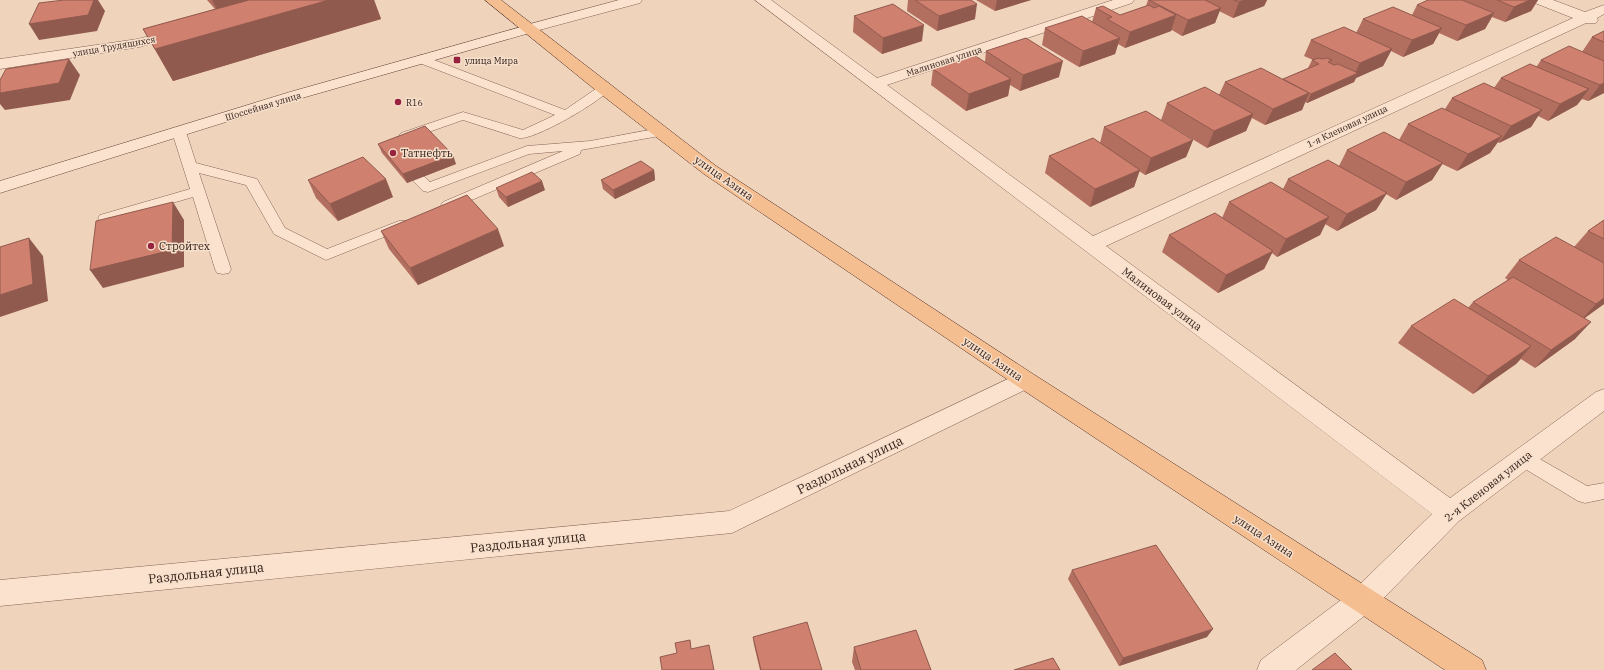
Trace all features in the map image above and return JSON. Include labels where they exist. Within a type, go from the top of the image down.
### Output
[{"type":"main road","points":[[492,0],[528,29]]},
{"type":"main road","name":"улица Азина","points":[[528,29],[710,170],[1025,380],[1471,670]]},
{"type":"street","name":"Шоссейная улица","points":[[0,187],[420,59],[636,0]]},
{"type":"street","name":"Малиновая улица","points":[[762,0],[1450,513]]},
{"type":"street","name":"Малиновая улица","points":[[875,84],[1127,0]]},
{"type":"street","points":[[1540,0],[1604,25]]},
{"type":"street","name":"1-я Кленовая улица","points":[[1090,245],[1604,9]]},
{"type":"street","name":"улица Трудящихся","points":[[0,64],[139,43],[190,29]]},
{"type":"street","name":"Раздольная улица","points":[[0,592],[732,522],[1025,380]]},
{"type":"street","name":"2-я Кленовая улица","points":[[1272,670],[1363,600],[1450,513],[1604,398]]},
{"type":"lane","points":[[420,59],[566,115]]},
{"type":"lane","points":[[397,139],[463,116],[524,135],[566,115],[604,89]]},
{"type":"lane","points":[[179,132],[223,269]]},
{"type":"lane","points":[[394,155],[428,188],[527,150],[590,145],[660,132]]},
{"type":"lane","points":[[436,210],[590,145]]},
{"type":"lane","points":[[190,166],[252,182],[279,231],[326,256],[415,220]]},
{"type":"lane","points":[[105,218],[198,191]]},
{"type":"lane","points":[[1524,458],[1585,495],[1604,491]]},
{"type":"building","points":[[64,0],[94,0],[88,15],[29,24],[39,3]]},
{"type":"building","points":[[249,0],[329,0],[155,49],[143,29]]},
{"type":"building","points":[[915,0],[971,0],[977,4],[939,16]]},
{"type":"building","points":[[1149,0],[1205,0],[1221,8],[1188,20]]},
{"type":"building","points":[[1234,0],[1245,0],[1239,2]]},
{"type":"building","points":[[1428,0],[1462,0],[1494,13],[1466,25],[1417,5]]},
{"type":"building","points":[[1497,0],[1530,0],[1514,7]]},
{"type":"building","points":[[893,4],[924,25],[883,38],[854,16]]},
{"type":"building","points":[[1149,5],[1154,8],[1159,6],[1176,15],[1130,32],[1107,19],[1112,17],[1096,8],[1103,6],[1120,15]]},
{"type":"building","points":[[1393,7],[1442,28],[1412,40],[1363,19]]},
{"type":"building","points":[[1082,16],[1120,38],[1083,51],[1045,28]]},
{"type":"building","points":[[1344,27],[1392,49],[1360,63],[1311,40]]},
{"type":"building","points":[[1604,31],[1604,42],[1592,37]]},
{"type":"building","points":[[1026,38],[1063,61],[1023,75],[986,51]]},
{"type":"building","points":[[1569,46],[1604,61],[1604,83],[1600,85],[1541,60]]},
{"type":"building","points":[[974,55],[1011,79],[969,94],[933,69]]},
{"type":"building","points":[[1327,58],[1332,60],[1328,62],[1334,65],[1338,64],[1358,73],[1311,94],[1283,79],[1319,64],[1312,60]]},
{"type":"building","points":[[69,59],[59,83],[0,93],[0,80],[6,69]]},
{"type":"building","points":[[1530,64],[1589,89],[1560,104],[1501,78]]},
{"type":"building","points":[[1261,68],[1309,93],[1273,109],[1225,82]]},
{"type":"building","points":[[1484,83],[1542,110],[1511,126],[1452,98]]},
{"type":"building","points":[[1205,87],[1253,114],[1214,131],[1167,103]]},
{"type":"building","points":[[1442,108],[1502,136],[1468,154],[1408,124]]},
{"type":"building","points":[[1146,111],[1193,140],[1151,158],[1104,127]]},
{"type":"building","points":[[425,126],[453,155],[403,174],[378,144]]},
{"type":"building","points":[[1384,132],[1443,163],[1406,182],[1347,150]]},
{"type":"building","points":[[1093,138],[1140,170],[1095,189],[1049,156]]},
{"type":"building","points":[[363,157],[386,179],[330,204],[308,180]]},
{"type":"building","points":[[1328,160],[1387,193],[1347,214],[1288,179]]},
{"type":"building","points":[[641,161],[654,170],[613,190],[601,180]]},
{"type":"building","points":[[532,172],[542,181],[506,197],[496,188]]},
{"type":"building","points":[[1271,182],[1329,217],[1286,239],[1229,202]]},
{"type":"building","points":[[467,195],[498,229],[410,268],[381,231]]},
{"type":"building","points":[[173,202],[172,250],[90,270],[96,221]]},
{"type":"building","points":[[1215,213],[1273,251],[1226,275],[1169,235]]},
{"type":"building","points":[[1604,220],[1604,239],[1588,231]]},
{"type":"building","points":[[1556,237],[1604,263],[1604,298],[1596,304],[1519,260]]},
{"type":"building","points":[[29,238],[33,284],[0,295],[0,247]]},
{"type":"building","points":[[1513,277],[1591,322],[1551,350],[1473,302]]},
{"type":"building","points":[[1454,299],[1531,346],[1488,376],[1411,326]]},
{"type":"building","points":[[1156,545],[1213,629],[1123,658],[1072,570]]},
{"type":"building","points":[[807,622],[822,670],[761,670],[753,637]]},
{"type":"building","points":[[916,630],[931,670],[861,670],[854,647]]},
{"type":"building","points":[[690,640],[691,649],[709,645],[714,670],[662,670],[660,657],[677,653],[675,643]]},
{"type":"building","points":[[1335,653],[1352,670],[1312,670]]},
{"type":"building","points":[[1053,658],[1060,670],[1014,670]]},
{"type":"place","name":"улица Мира","points":[[457,60]]},
{"type":"place","name":"R16","points":[[398,102]]},
{"type":"place","name":"Татнефть","points":[[393,153]]},
{"type":"place","name":"Стройтех","points":[[151,246]]}]
